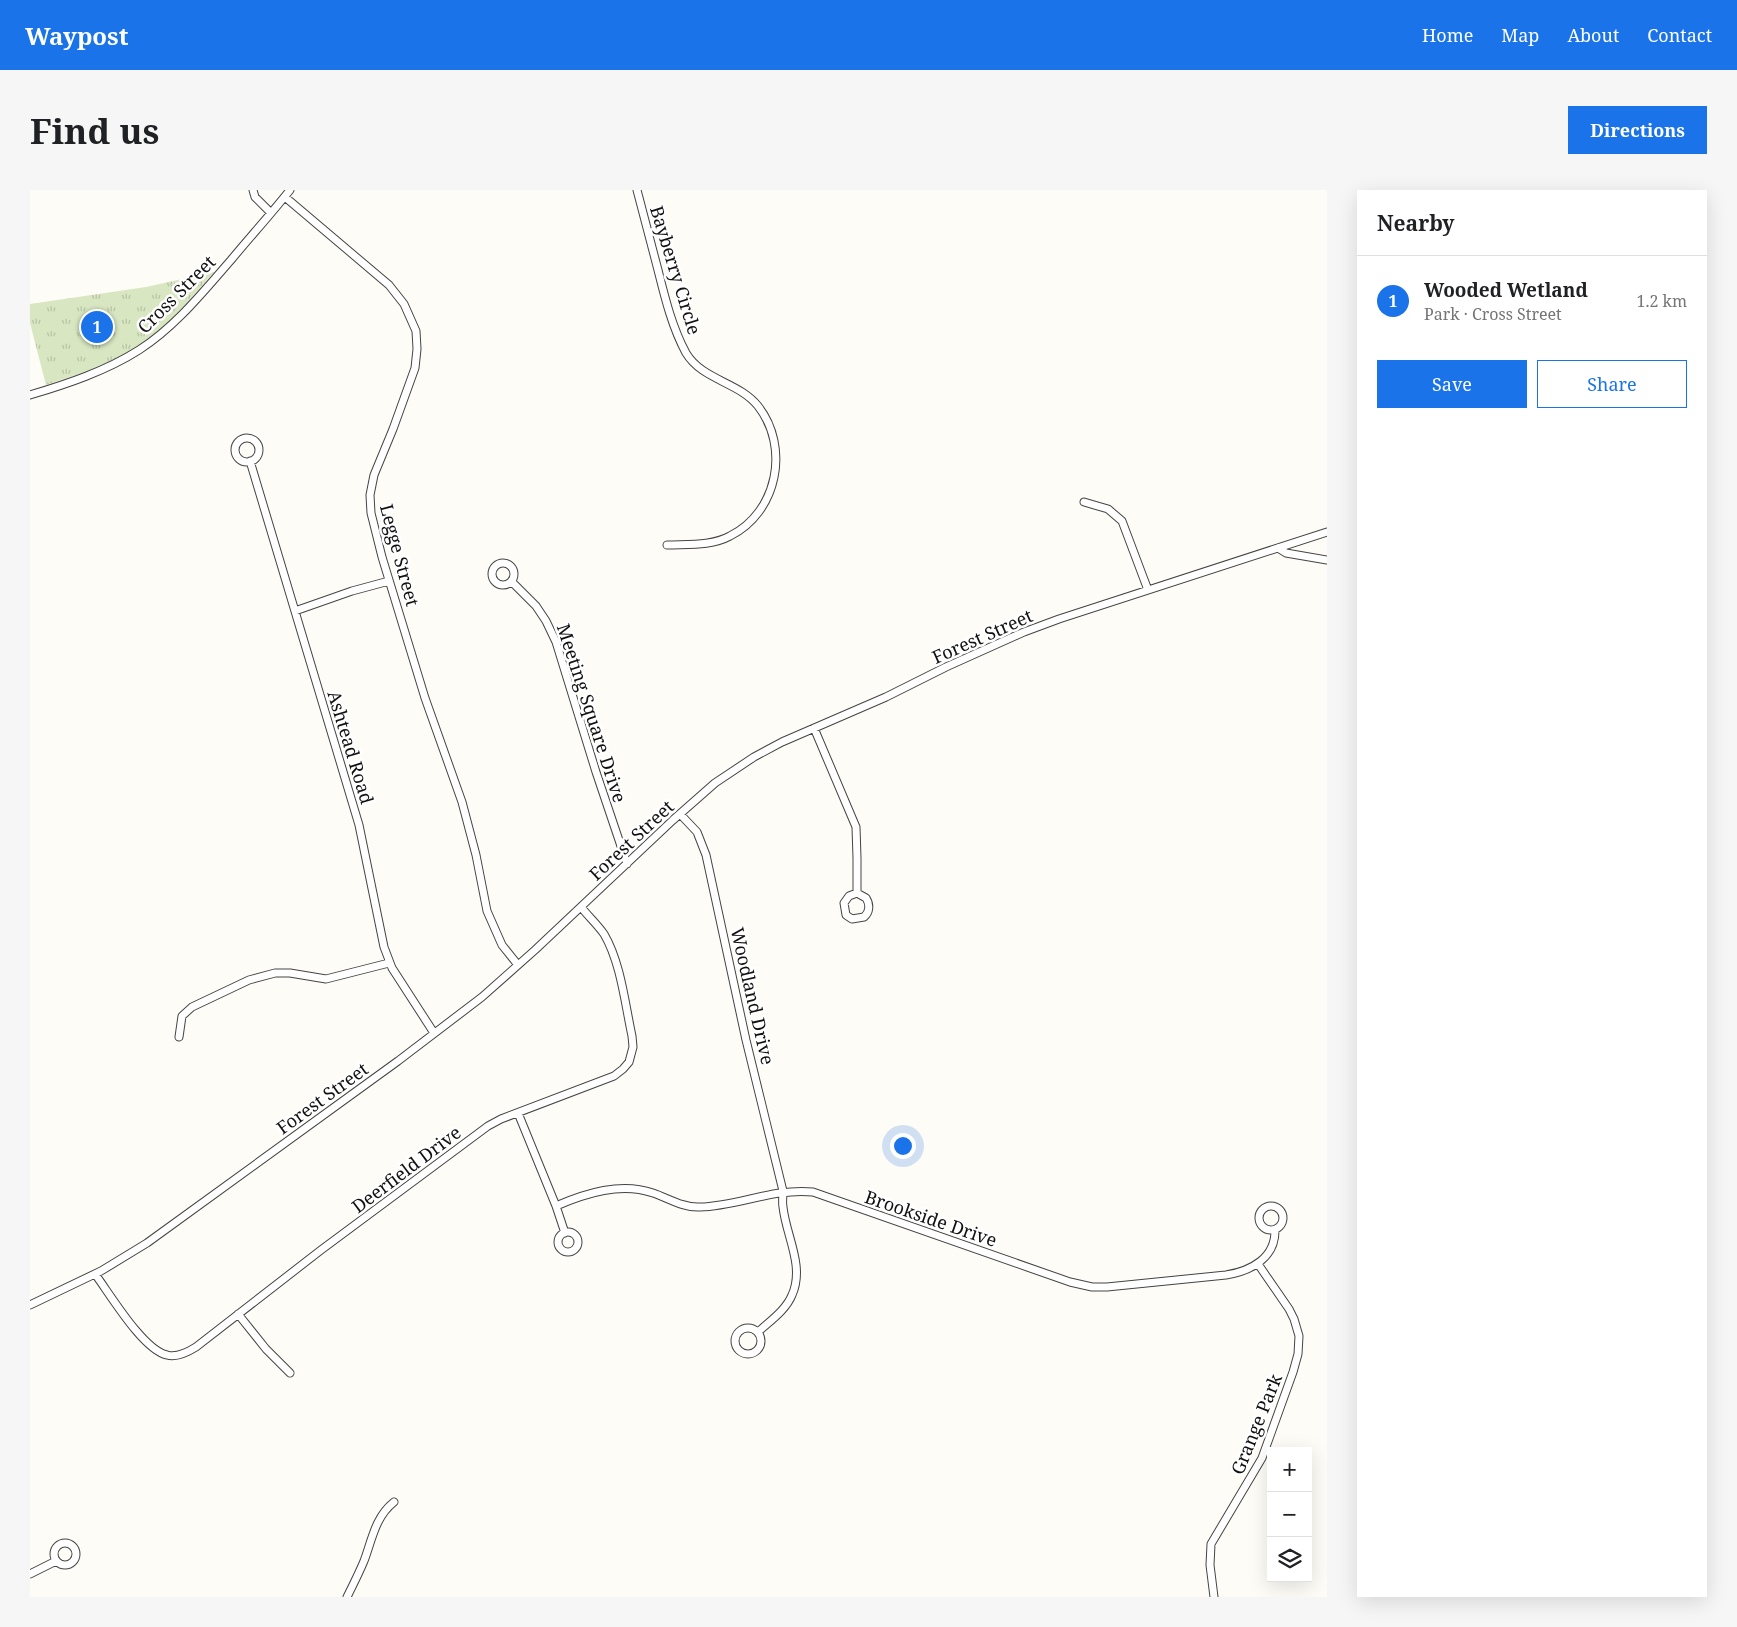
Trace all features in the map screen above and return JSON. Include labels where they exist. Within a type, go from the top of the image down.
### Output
[{"type":"street","points":[[253,190],[255,197],[271,213]]},
{"type":"street","name":"Cross Street","points":[[30,394],[101,370],[152,341],[197,299],[290,190]]},
{"type":"street","name":"Bayberry Circle","points":[[636,190],[666,303],[676,333],[684,349],[694,363],[702,370],[751,399],[767,421],[776,449],[776,469],[770,492],[757,514],[745,527],[722,540],[667,545]]},
{"type":"street","name":"Legge Street","points":[[284,197],[389,285],[404,304],[416,331],[418,349],[413,374],[374,475],[370,507],[389,581],[431,719],[462,802],[476,855],[487,911],[502,945],[518,965]]},
{"type":"street","name":"Ashtead Road","points":[[250,461],[359,825],[381,934],[390,963],[434,1034]]},
{"type":"street","points":[[1084,502],[1108,510],[1122,521],[1148,590]]},
{"type":"street","name":"Forest Street","points":[[30,1306],[95,1274],[160,1234],[434,1034],[482,997],[518,965],[715,783],[768,749],[886,697],[960,660],[1024,632],[1327,532]]},
{"type":"street","points":[[1278,548],[1286,553],[1327,560]]},
{"type":"street","points":[[295,611],[352,591],[389,581]]},
{"type":"street","name":"Meeting Square Drive","points":[[512,582],[536,606],[556,642],[589,751],[627,864]]},
{"type":"street","points":[[814,728],[855,823],[857,893]]},
{"type":"street","name":"Woodland Drive","points":[[680,814],[697,832],[706,855],[746,1040],[783,1192],[782,1206],[797,1265],[796,1283],[792,1296],[778,1315],[758,1332]]},
{"type":"street","name":"Deerfield Drive","points":[[95,1274],[136,1330],[154,1349],[166,1355],[179,1355],[192,1350],[482,1130],[501,1119],[614,1076],[626,1066],[631,1057],[633,1047],[632,1036],[614,956],[602,932],[581,908]]},
{"type":"street","points":[[178,1037],[182,1016],[192,1007],[249,980],[275,972],[326,979],[390,963]]},
{"type":"street","points":[[518,1113],[565,1233]]},
{"type":"street","name":"Brookside Drive","points":[[556,1206],[590,1193],[623,1188],[646,1191],[685,1206],[699,1207],[723,1205],[783,1192],[818,1193],[1085,1286],[1107,1287],[1226,1275],[1243,1271],[1258,1264]]},
{"type":"street","points":[[1258,1264],[1266,1256],[1274,1242],[1275,1229]]},
{"type":"street","name":"Grange Park","points":[[1214,1597],[1210,1565],[1212,1544],[1262,1458],[1298,1354],[1299,1336],[1294,1319],[1258,1264]]},
{"type":"street","points":[[238,1314],[266,1349],[290,1373]]},
{"type":"street","points":[[347,1597],[363,1563],[378,1520],[394,1502]]},
{"type":"street","points":[[30,1574],[56,1561]]},
{"type":"green space","points":[[214,272],[173,318],[146,341],[105,364],[46,385],[30,323],[30,304],[146,287]]},
{"type":"place","name":"Wooded Wetland","points":[[97,327]]}]
